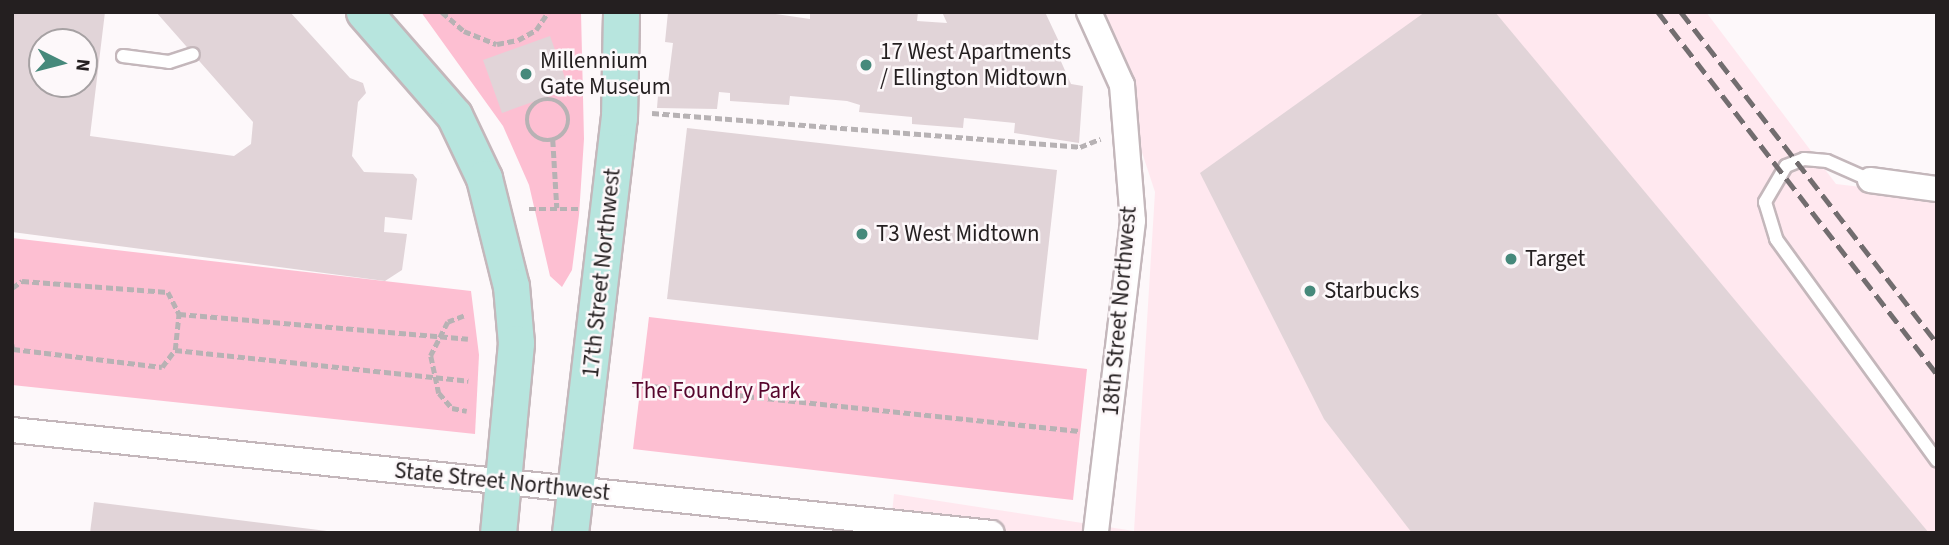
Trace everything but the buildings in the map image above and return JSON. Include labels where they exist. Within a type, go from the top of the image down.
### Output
[{"type":"main road","points":[[364,12],[454,115],[484,178],[511,286],[516,343],[498,533]]},
{"type":"main road","name":"17th Street Northwest","points":[[570,533],[619,118],[621,12]]},
{"type":"street","name":"18th Street Northwest","points":[[1089,12],[1122,85],[1133,221],[1096,533]]},
{"type":"street","points":[[1870,180],[1937,188]]},
{"type":"street","name":"State Street Northwest","points":[[12,430],[575,489],[841,526],[992,533]]},
{"type":"lane","points":[[123,56],[169,62],[193,54]]},
{"type":"lane","points":[[1870,180],[1827,161],[1804,159],[1786,166],[1765,202],[1776,239],[1937,461]]},
{"type":"path","points":[[442,12],[478,38],[497,44],[518,40],[536,30],[548,12]]},
{"type":"path","points":[[518,40],[521,46]]},
{"type":"path","points":[[542,99],[554,99],[569,115],[563,135],[553,141],[533,134],[528,125],[528,114],[542,99]]},
{"type":"path","points":[[652,113],[1080,147],[1110,136]]},
{"type":"path","points":[[553,141],[557,208]]},
{"type":"path","points":[[530,209],[582,209]]},
{"type":"path","points":[[12,288],[22,281],[167,292],[179,314],[175,350],[162,367],[13,349],[12,344]]},
{"type":"path","points":[[179,314],[468,339]]},
{"type":"path","points":[[464,316],[448,321],[431,356],[435,378],[448,404],[467,411]]},
{"type":"path","points":[[175,350],[468,381]]},
{"type":"path","points":[[632,384],[1109,434]]},
{"type":"shaded area","points":[[1096,12],[1706,12],[1836,184],[1937,196],[1937,533],[890,533],[894,494],[1134,531],[1155,192]]},
{"type":"green space","points":[[421,12],[581,12],[584,139],[579,215],[572,270],[562,287],[550,276],[529,185],[503,126]]},
{"type":"green space","points":[[12,238],[471,291],[479,355],[475,434],[12,385]]},
{"type":"green space","name":"The Foundry Park","points":[[649,317],[1087,369],[1073,500],[633,449]]},
{"type":"railway","points":[[1658,12],[1937,374]]},
{"type":"railway","points":[[1681,12],[1937,343]]},
{"type":"place","name":"17 West Apartments / Ellington Midtown","points":[[866,65]]},
{"type":"place","name":"Millennium Gate Museum","points":[[526,74]]},
{"type":"place","name":"T3 West Midtown","points":[[862,234]]},
{"type":"place","name":"Target","points":[[1511,259]]},
{"type":"place","name":"Starbucks","points":[[1310,291]]}]
